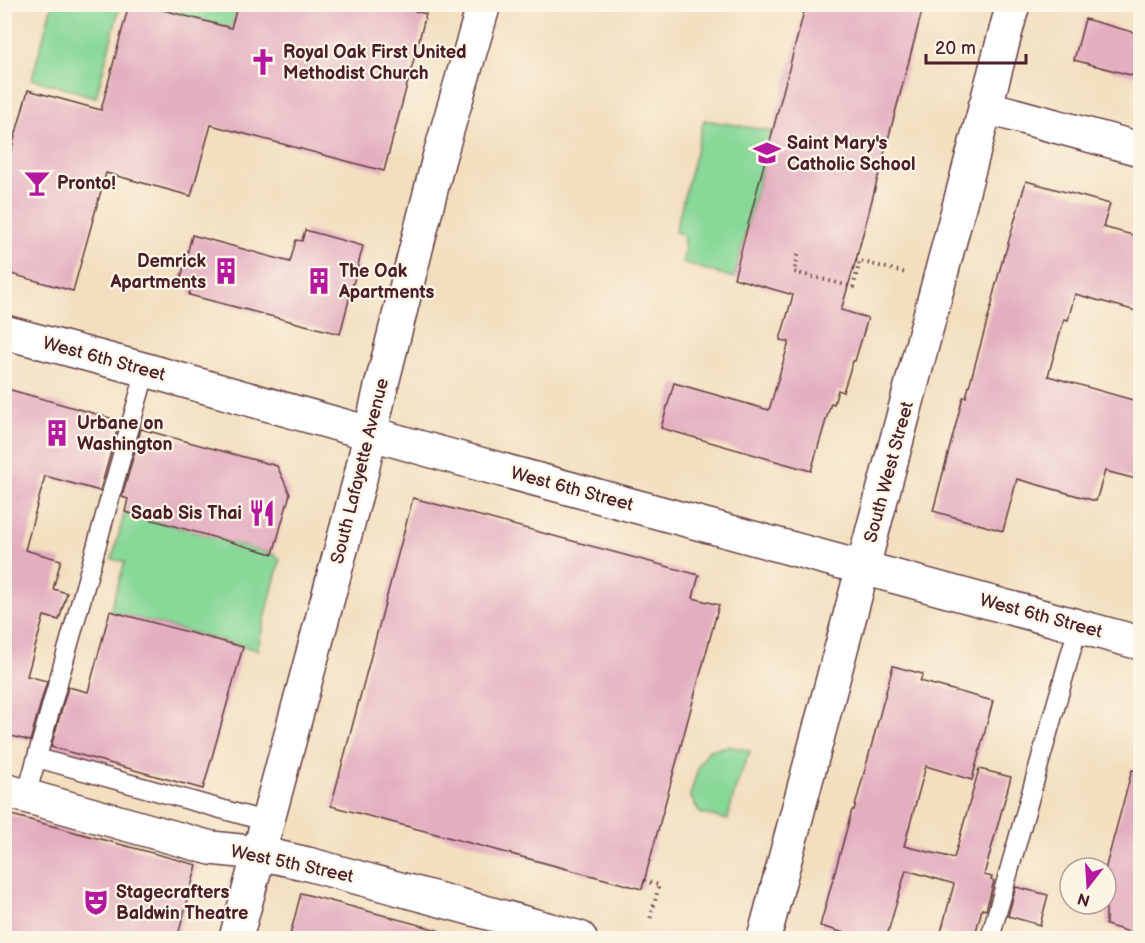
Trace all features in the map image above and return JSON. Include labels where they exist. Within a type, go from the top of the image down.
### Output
[{"type":"street","name":"South Lafayette Avenue","points":[[236,939],[360,479],[369,434],[439,158],[484,4]]},
{"type":"street","name":"South West Street","points":[[764,939],[1012,4]]},
{"type":"street","points":[[985,107],[1140,149]]},
{"type":"street","name":"West 6th Street","points":[[4,332],[1140,644]]},
{"type":"street","name":"West 5th Street","points":[[15,793],[211,848],[259,854],[308,864],[580,939]]},
{"type":"lane","points":[[15,793],[37,758],[146,370]]},
{"type":"lane","points":[[990,939],[1078,627]]},
{"type":"lane","points":[[37,758],[268,822]]},
{"type":"path","points":[[798,255],[794,272],[854,287],[858,261],[906,273]]},
{"type":"path","points":[[644,881],[659,885],[650,920]]},
{"type":"green space","points":[[52,5],[120,5],[96,97],[32,79]]},
{"type":"green space","points":[[141,5],[238,5],[231,28]]},
{"type":"green space","points":[[704,120],[772,131],[734,278],[682,262],[685,251],[683,235],[675,232]]},
{"type":"green space","points":[[125,512],[273,554],[280,559],[257,650],[110,611],[125,562],[112,559]]},
{"type":"green space","points":[[730,746],[750,751],[737,785],[728,820],[700,813],[690,796],[699,765],[709,750]]},
{"type":"building","name":"Royal Oak First United Methodist Church","points":[[129,4],[141,4],[231,28],[238,4],[391,4],[426,14],[384,171],[211,125],[191,196],[106,173],[73,291],[4,272],[4,176],[28,90],[101,110]]},
{"type":"building","points":[[806,4],[924,4],[841,310],[868,318],[843,392],[838,390],[834,404],[831,403],[811,471],[661,428],[674,383],[769,410],[789,342],[780,340],[793,295],[734,278]]},
{"type":"building","points":[[1085,19],[1140,34],[1140,52],[1134,76],[1074,60]]},
{"type":"building","points":[[1026,181],[1110,204],[1103,227],[1140,237],[1140,312],[1075,294],[1068,320],[1064,319],[1048,376],[1140,402],[1140,480],[1105,471],[1096,501],[1017,479],[1003,531],[933,511],[963,397],[966,397]]},
{"type":"building","points":[[305,230],[363,246],[340,334],[189,295],[191,285],[180,282],[192,235],[290,262],[296,240],[302,241]]},
{"type":"building","points":[[4,388],[114,419],[119,423],[100,491],[45,476],[25,550],[61,560],[53,589],[67,593],[59,620],[44,616],[27,676],[47,681],[30,741],[4,734]]},
{"type":"building","points":[[141,429],[277,466],[290,494],[273,554],[125,512],[128,499],[122,497]]},
{"type":"building","points":[[413,498],[699,575],[693,598],[719,605],[642,889],[331,806]]},
{"type":"building","points":[[110,611],[243,647],[203,789],[51,747],[68,687],[88,692]]},
{"type":"building","points":[[893,666],[923,674],[920,681],[993,701],[972,780],[926,766],[904,846],[954,858],[979,769],[1011,777],[984,875],[992,877],[991,880],[994,881],[986,910],[982,909],[974,939],[965,939],[941,932],[954,884],[906,870],[886,939],[866,939],[820,926]]},
{"type":"building","points":[[1132,770],[1140,771],[1140,935],[1106,925],[1106,916],[1118,916],[1118,856],[1109,856]]},
{"type":"building","name":"Stagecrafters Baldwin Theatre","points":[[4,813],[197,865],[177,939],[4,939]]},
{"type":"building","points":[[1016,887],[1048,895],[1040,925],[1008,916]]},
{"type":"building","points":[[301,893],[438,930],[437,939],[289,939]]},
{"type":"place","name":"Royal Oak First United Methodist Church","points":[[263,62]]},
{"type":"place","name":"Saint Mary's Catholic School","points":[[767,153]]},
{"type":"place","name":"Pronto!","points":[[37,183]]},
{"type":"place","name":"Demrick Apartments","points":[[226,271]]},
{"type":"place","name":"The Oak Apartments","points":[[319,281]]},
{"type":"place","name":"Urbane on Washington","points":[[57,433]]},
{"type":"place","name":"Saab Sis Thai","points":[[262,513]]},
{"type":"place","name":"Stagecrafters Baldwin Theatre","points":[[96,902]]}]
